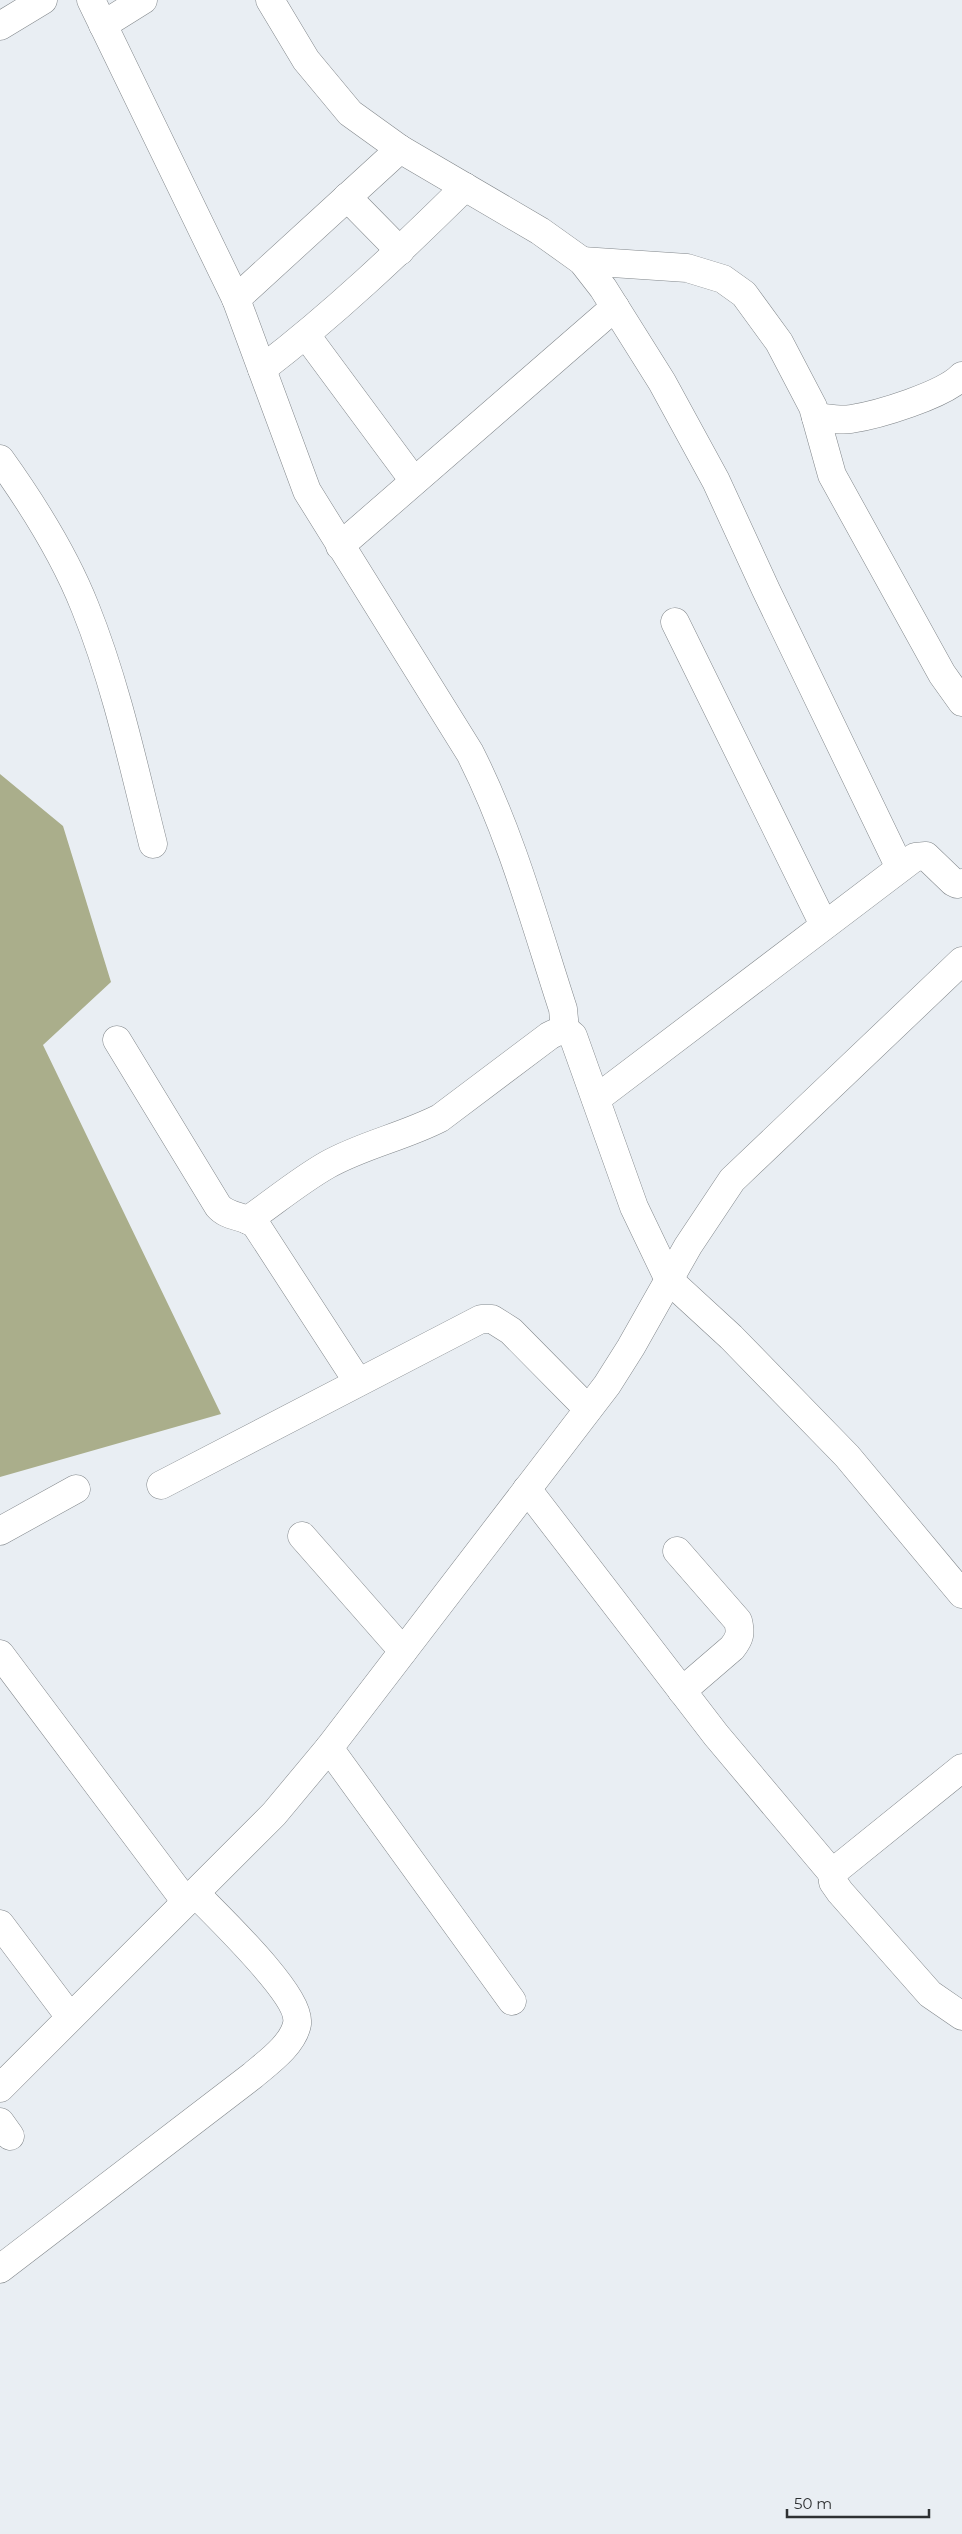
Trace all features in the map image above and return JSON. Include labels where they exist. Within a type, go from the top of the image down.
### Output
[{"type":"street","points":[[0,26],[43,0]]},
{"type":"street","points":[[91,0],[236,299],[300,475],[340,546],[470,753],[485,781],[504,830],[563,1008],[565,1030],[573,1036],[634,1207],[669,1280],[731,1337],[847,1456],[960,1588]]},
{"type":"street","points":[[103,24],[143,0]]},
{"type":"street","points":[[270,0],[306,60],[333,94],[365,126],[400,149],[540,231],[582,262],[615,307],[662,382],[716,481],[766,590],[900,868]]},
{"type":"street","points":[[236,299],[400,149]]},
{"type":"street","points":[[262,368],[306,335],[400,251],[465,187]]},
{"type":"street","points":[[347,197],[400,251]]},
{"type":"street","points":[[582,262],[687,268],[703,272],[732,286],[752,303],[779,342],[798,375],[816,417],[832,475],[942,674],[962,702]]},
{"type":"street","points":[[340,546],[615,307]]},
{"type":"street","points":[[306,335],[414,481]]},
{"type":"street","points":[[816,417],[850,419],[916,401],[955,384],[962,376]]},
{"type":"street","points":[[0,459],[39,517],[68,568],[85,607],[114,687],[152,844]]},
{"type":"street","points":[[675,622],[824,926]]},
{"type":"street","points":[[596,1099],[915,857],[923,855],[930,858],[953,882],[957,884],[962,883]]},
{"type":"street","points":[[0,2088],[274,1814],[329,1748],[588,1409],[631,1347],[688,1246],[732,1180],[962,962]]},
{"type":"street","points":[[248,1220],[326,1165],[440,1118],[549,1036],[565,1030]]},
{"type":"street","points":[[117,1040],[218,1206],[225,1213],[248,1220],[260,1231],[358,1382]]},
{"type":"street","points":[[161,1485],[481,1318],[492,1319],[511,1331],[588,1409]]},
{"type":"street","points":[[0,1531],[76,1489]]},
{"type":"street","points":[[527,1489],[682,1691],[832,1873],[833,1882],[840,1892],[930,1994],[962,2016]]},
{"type":"street","points":[[302,1536],[403,1651]]},
{"type":"street","points":[[677,1550],[738,1621],[741,1631],[738,1640],[732,1648],[682,1691]]},
{"type":"street","points":[[0,2269],[252,2076],[278,2053],[292,2036],[297,2024],[296,2011],[289,1997],[191,1897],[4,1668]]},
{"type":"street","points":[[329,1748],[512,2001]]},
{"type":"street","points":[[832,1873],[962,1768]]},
{"type":"street","points":[[0,1924],[70,2017]]},
{"type":"green space","points":[[0,774],[63,826],[111,982],[43,1045],[221,1414],[0,1477]]}]
